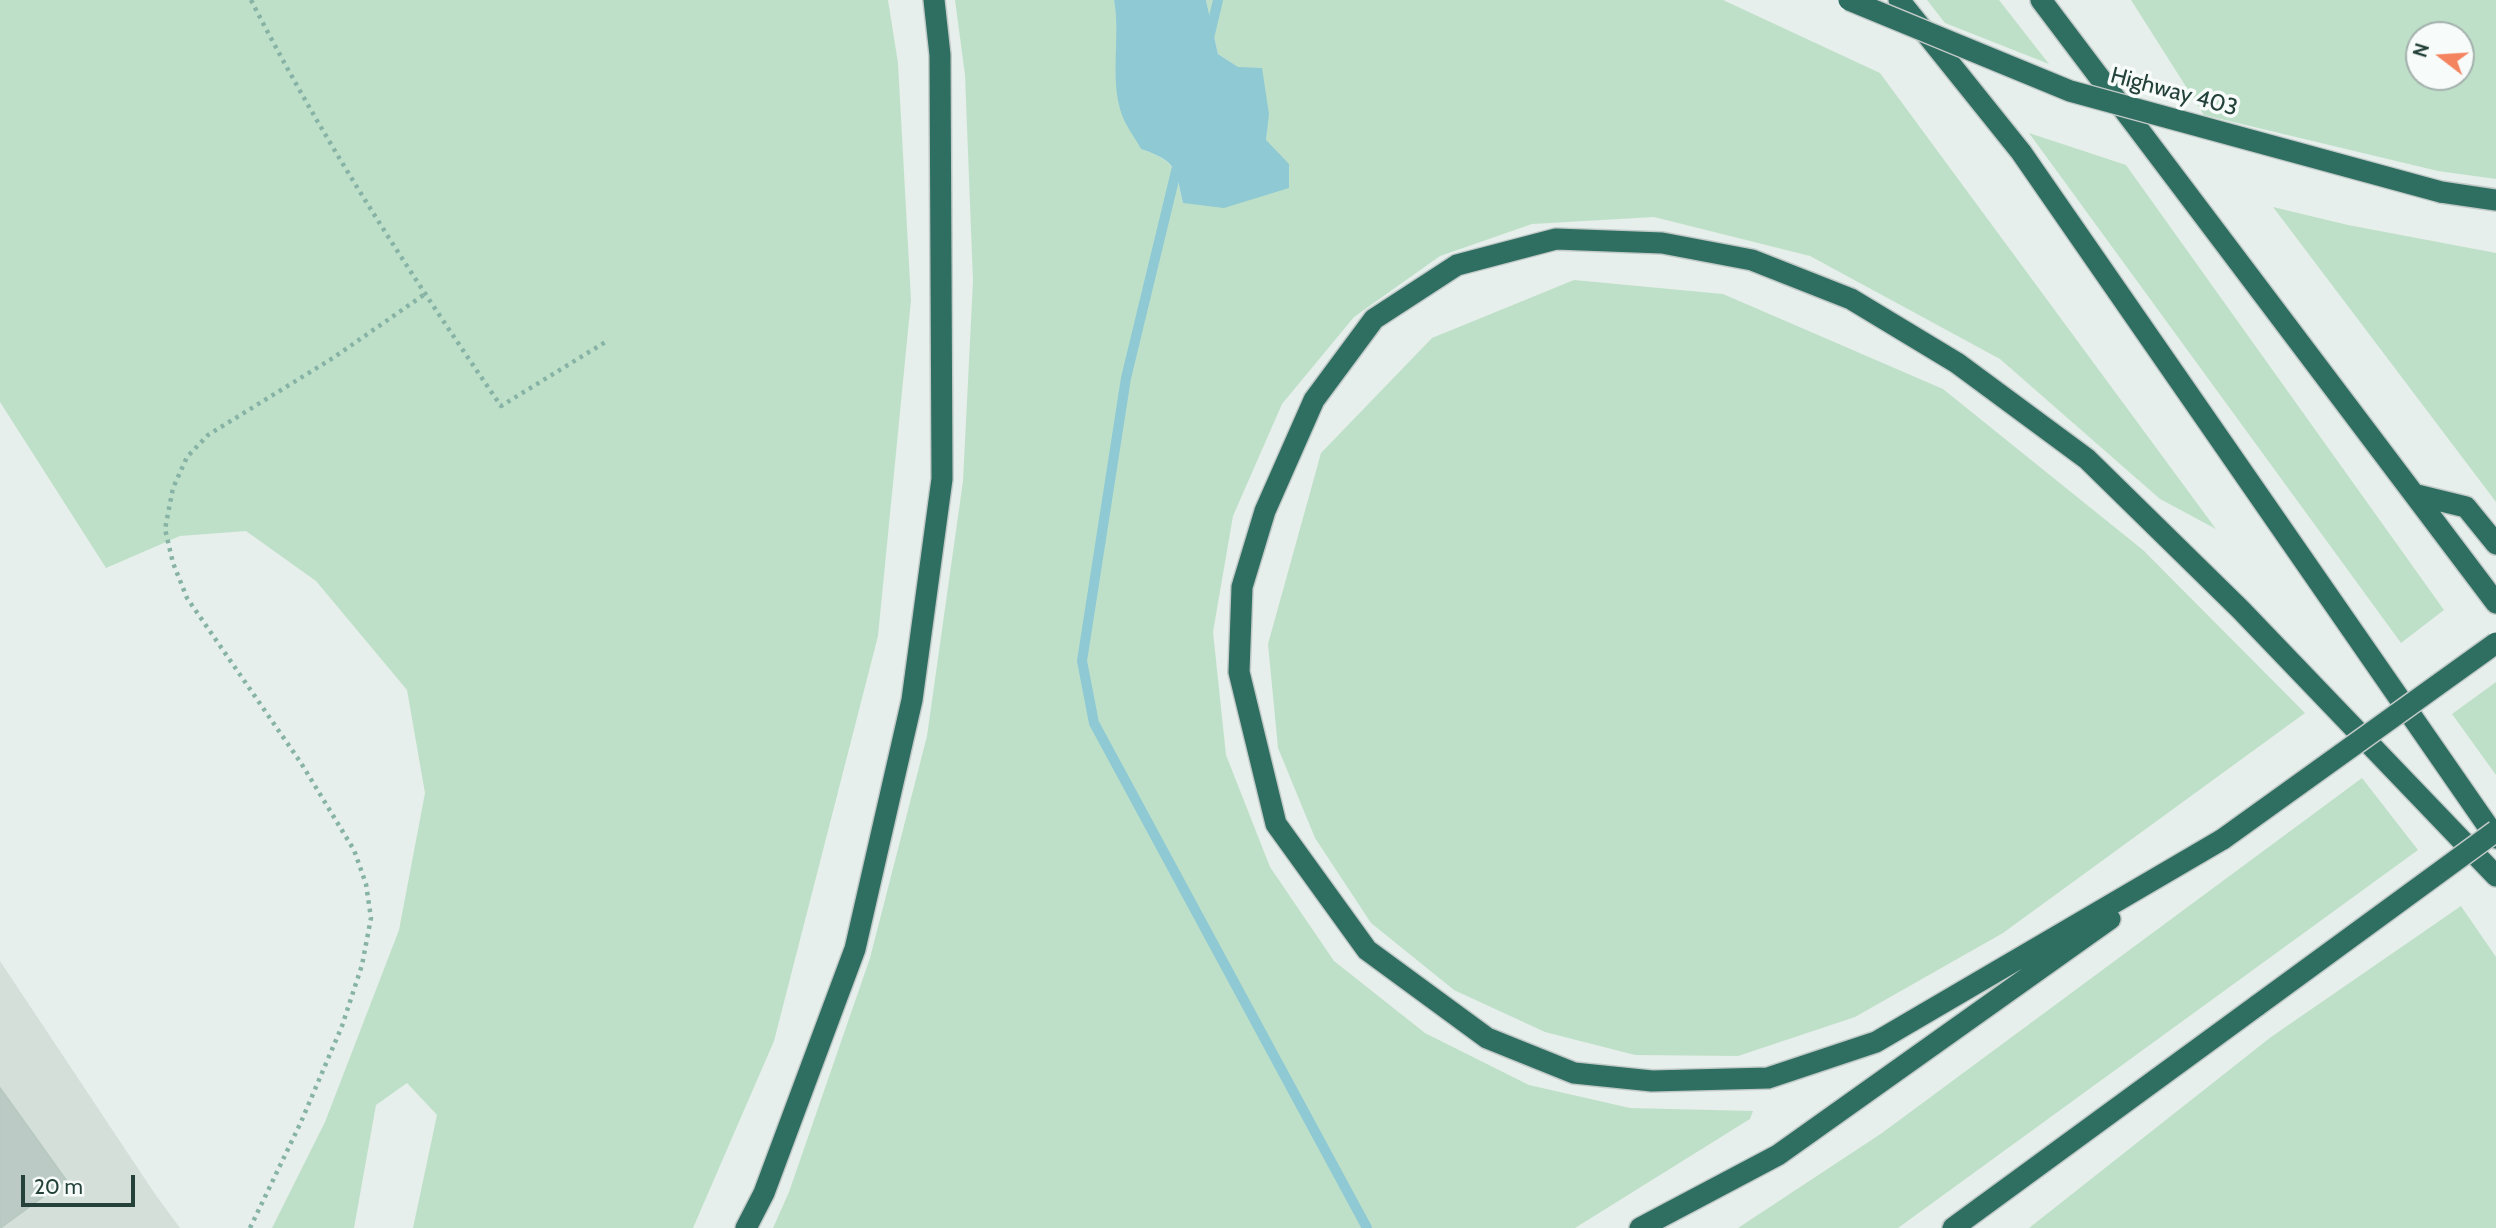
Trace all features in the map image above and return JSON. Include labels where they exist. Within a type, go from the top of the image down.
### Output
[{"type":"highway","points":[[746,1228],[764,1193],[855,949],[912,700],[942,479],[940,55],[934,0]]},
{"type":"highway","name":"Highway 403","points":[[1849,0],[2070,91],[2441,192],[2496,200]]},
{"type":"highway","points":[[1899,0],[2021,152],[2496,838]]},
{"type":"highway","points":[[2041,0],[2496,603]]},
{"type":"highway","points":[[2223,839],[1875,1042],[1768,1079],[1653,1081],[1574,1073],[1487,1038],[1367,950],[1276,824],[1239,672],[1242,587],[1265,510],[1314,400],[1374,319],[1457,265],[1556,239],[1661,243],[1752,260],[1851,299],[1956,363],[2087,459],[2241,610],[2496,876]]},
{"type":"highway","points":[[2417,495],[2466,507],[2496,544]]},
{"type":"highway","points":[[1640,1228],[1778,1154],[2496,643]]},
{"type":"highway","points":[[1953,1228],[2496,831]]},
{"type":"path","points":[[251,0],[287,71],[425,294],[501,405],[607,341]]},
{"type":"path","points":[[250,1228],[301,1122],[342,1026],[362,965],[370,918],[366,884],[354,850],[301,763],[187,598],[173,564],[165,529],[178,478],[187,457],[208,435],[333,358],[425,294]]},
{"type":"shaded area","points":[[0,961],[155,1194],[180,1228],[0,1228]]},
{"type":"green space","points":[[0,0],[888,0],[898,63],[911,300],[878,636],[774,1041],[693,1228],[413,1228],[437,1115],[407,1083],[376,1105],[354,1228],[272,1228],[325,1122],[399,930],[425,793],[407,690],[316,581],[246,531],[180,536],[106,568],[0,402]]},
{"type":"green space","points":[[955,0],[1114,0],[1118,24],[1116,78],[1141,149],[1168,162],[1172,167],[1183,203],[1266,140],[1267,110],[1264,99],[1243,71],[1218,54],[1206,0],[1723,0],[1880,73],[2216,529],[2160,499],[2000,359],[1810,256],[1654,217],[1532,224],[1440,256],[1354,317],[1282,404],[1233,516],[1213,632],[1226,755],[1270,867],[1334,961],[1425,1033],[1529,1085],[1630,1108],[1753,1111],[1750,1119],[1575,1228],[773,1228],[789,1192],[870,958],[927,736],[963,481],[973,281],[965,75]]},
{"type":"green space","points":[[1927,0],[1999,0],[2049,64],[1945,23]]},
{"type":"green space","points":[[2131,0],[2496,0],[2496,179],[2438,171],[2204,115]]},
{"type":"green space","points":[[2029,133],[2126,165],[2444,610],[2401,643]]},
{"type":"green space","points":[[2273,207],[2348,225],[2496,253],[2496,502]]},
{"type":"green space","points":[[1574,280],[1723,294],[1943,389],[2143,550],[2305,713],[2003,933],[1855,1017],[1738,1056],[1635,1055],[1545,1032],[1454,990],[1371,923],[1315,838],[1278,748],[1268,644],[1321,453],[1432,338]]},
{"type":"green space","points":[[2496,682],[2496,775],[2452,714]]},
{"type":"green space","points":[[2362,778],[2418,850],[1898,1228],[1738,1228],[1882,1133]]},
{"type":"green space","points":[[2461,906],[2496,957],[2496,1228],[2029,1228],[2271,1037]]},
{"type":"water","points":[[1114,0],[1206,0],[1218,54],[1238,67],[1262,68],[1269,114],[1266,140],[1289,164],[1289,188],[1224,208],[1183,203],[1172,167],[1162,158],[1141,149],[1122,115],[1116,87]]},
{"type":"building","points":[[0,1088],[66,1180],[0,1228]]},
{"type":"waterway","points":[[1209,38],[1218,0]]},
{"type":"waterway","points":[[1179,159],[1126,378],[1082,661],[1094,723],[1367,1228]]}]
